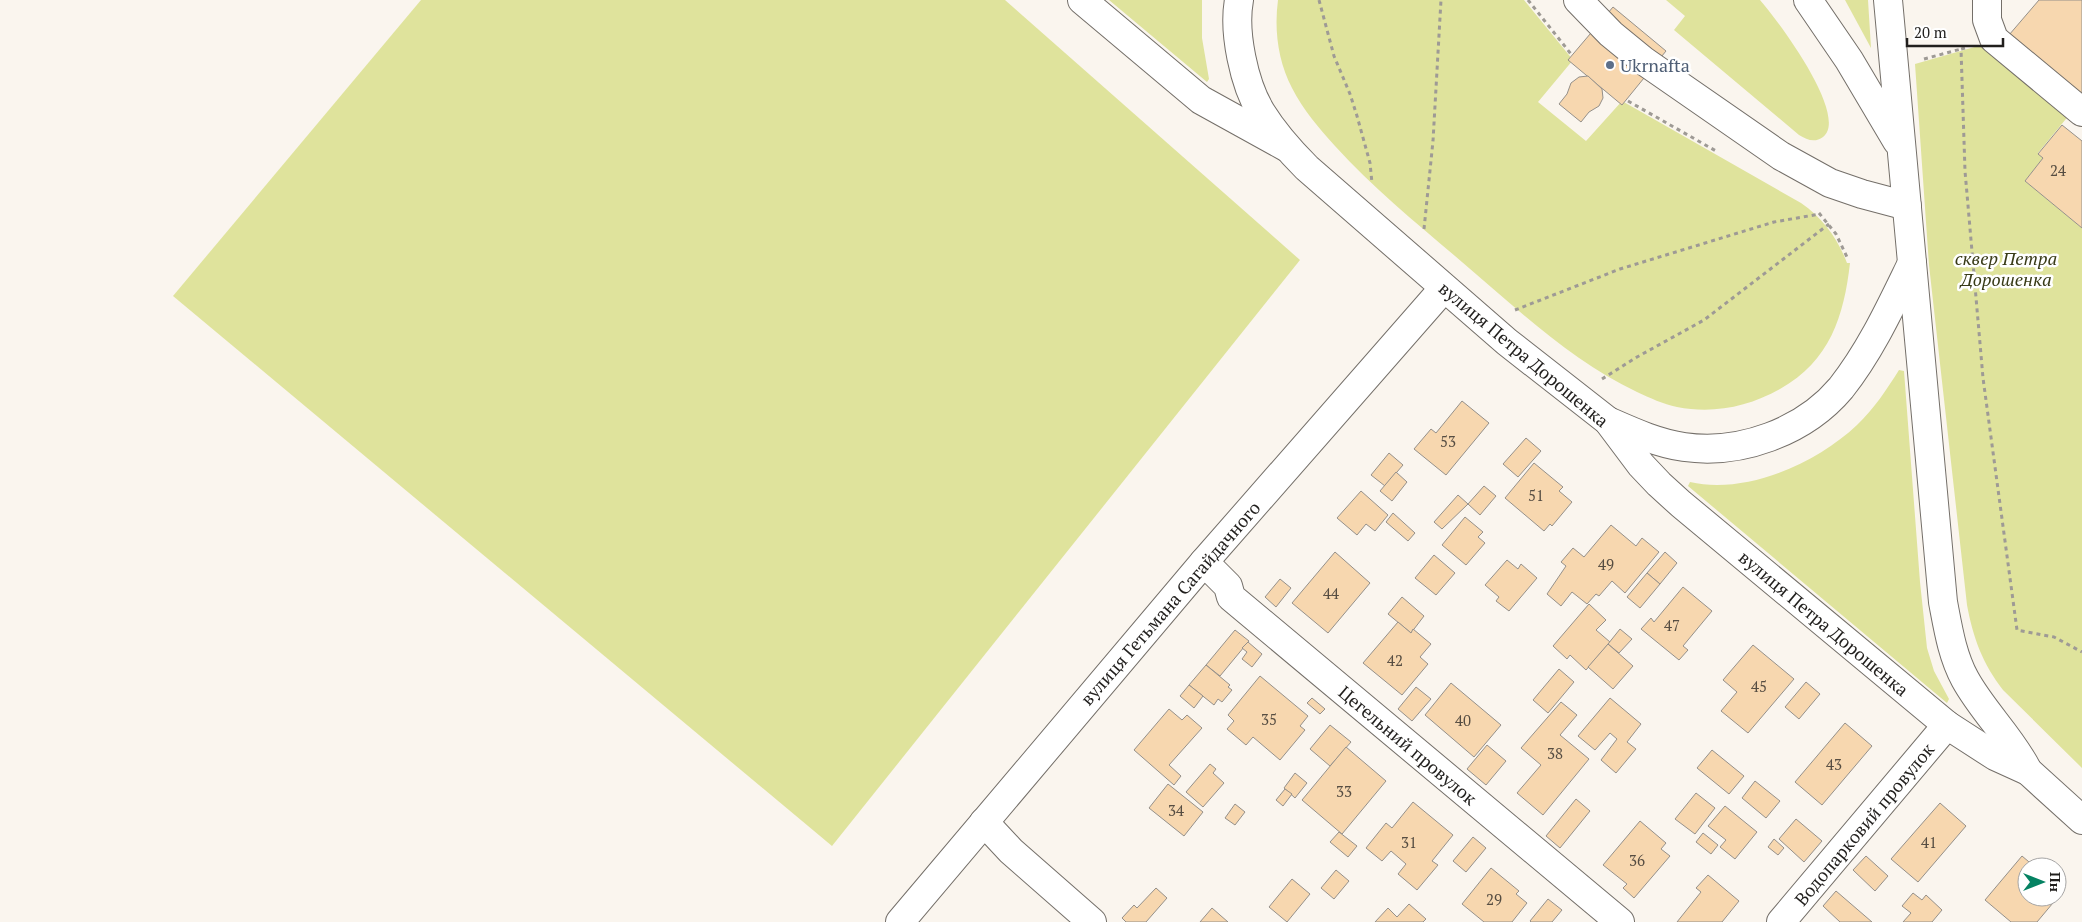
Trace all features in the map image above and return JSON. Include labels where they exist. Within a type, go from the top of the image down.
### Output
[{"type":"main road","name":"вулиця Петра Дорошенка","points":[[1082,0],[1201,100],[1286,147],[1340,198],[1507,342],[1608,421],[1641,465],[1659,484],[1947,725],[1995,756],[2028,771],[2082,820]]},
{"type":"main road","points":[[1239,0],[1237,30],[1248,80],[1260,110],[1286,147]]},
{"type":"main road","points":[[1578,0],[1611,34],[1638,57],[1781,156],[1837,186],[1907,206]]},
{"type":"main road","name":"вулиця Петра Дорошенка","points":[[1808,0],[1849,60],[1901,149],[1943,602],[1949,633],[1955,659],[1965,680],[2019,752],[2028,771]]},
{"type":"main road","points":[[1888,0],[1901,149]]},
{"type":"main road","points":[[1986,0],[1987,20],[1994,40],[2082,112]]},
{"type":"main road","points":[[1608,421],[1661,442],[1705,448],[1728,448],[1754,442],[1802,421],[1824,405],[1840,388],[1857,365],[1887,313],[1912,263]]},
{"type":"main road","name":"вулиця Гетьмана Сагайдачного","points":[[900,922],[1204,562],[1444,288]]},
{"type":"main road","name":"Цегельний провулок","points":[[1204,562],[1228,586],[1231,597],[1620,922]]},
{"type":"main road","name":"Водопарковий провулок","points":[[1781,922],[1947,725]]},
{"type":"main road","points":[[984,822],[1011,851],[1092,922]]},
{"type":"path","points":[[1319,0],[1334,56],[1357,116],[1372,170],[1372,184]]},
{"type":"path","points":[[1424,230],[1433,141],[1441,0]]},
{"type":"path","points":[[1528,0],[1572,54]]},
{"type":"path","points":[[1916,62],[1994,40]]},
{"type":"path","points":[[1961,49],[1965,171],[1983,378],[2017,630],[2054,637],[2082,652]]},
{"type":"path","points":[[1518,309],[1591,279],[1629,266],[1774,222],[1820,214]]},
{"type":"path","points":[[1607,376],[1704,320],[1829,224]]},
{"type":"green space","points":[[421,0],[1005,0],[1300,260],[832,846],[173,296]]},
{"type":"green space","points":[[1109,0],[1202,0],[1202,38],[1209,79],[1207,82]]},
{"type":"green space","points":[[1278,0],[1524,0],[1573,60],[1538,102],[1586,141],[1622,101],[1801,203],[1823,222],[1834,237],[1847,263],[1850,263],[1844,301],[1832,335],[1823,351],[1797,378],[1768,395],[1743,404],[1704,410],[1662,403],[1612,379],[1588,364],[1520,312],[1378,190],[1323,132],[1296,96],[1283,67],[1277,34]]},
{"type":"green space","points":[[1666,0],[1760,0],[1808,67],[1819,89],[1827,109],[1829,126],[1823,137],[1811,140],[1799,135],[1674,30],[1685,16]]},
{"type":"green space","points":[[1845,0],[1868,0],[1871,48]]},
{"type":"green space","name":"сквер Петра Дорошенка","points":[[1985,44],[2070,114],[2038,153],[2043,158],[2025,181],[2082,228],[2082,768],[2003,690],[1984,660],[1972,629],[1967,605],[1929,265],[1915,64]]},
{"type":"green space","points":[[1899,370],[1904,371],[1920,582],[1927,648],[1934,671],[1949,699],[1947,703],[1688,486],[1690,482],[1712,485],[1757,480],[1780,473],[1822,452],[1841,439],[1863,419],[1875,406]]},
{"type":"building","points":[[2039,0],[2082,0],[2082,95],[2009,35]]},
{"type":"building","points":[[1613,7],[1666,51],[1622,105],[1568,60]]},
{"type":"building","points":[[1588,76],[1602,89],[1603,98],[1599,106],[1589,112],[1581,122],[1559,104],[1567,94],[1571,83],[1579,77]]},
{"type":"building","points":[[2062,125],[2082,141],[2082,228],[2025,181],[2043,158],[2038,154]]},
{"type":"building","points":[[1462,401],[1489,423],[1446,475],[1414,449],[1431,429],[1436,433]]},
{"type":"building","points":[[1526,438],[1541,451],[1518,477],[1503,464]]},
{"type":"building","points":[[1389,453],[1403,465],[1385,486],[1371,475]]},
{"type":"building","points":[[1534,463],[1563,487],[1559,491],[1572,502],[1552,526],[1550,524],[1544,531],[1505,498]]},
{"type":"building","points":[[1396,472],[1407,482],[1392,501],[1380,491]]},
{"type":"building","points":[[1484,486],[1496,496],[1480,515],[1468,504]]},
{"type":"building","points":[[1361,491],[1388,515],[1375,531],[1366,524],[1357,535],[1337,518]]},
{"type":"building","points":[[1458,495],[1468,504],[1442,529],[1434,522]]},
{"type":"building","points":[[1393,513],[1415,533],[1408,541],[1386,522]]},
{"type":"building","points":[[1465,517],[1483,532],[1478,537],[1485,543],[1466,565],[1442,545]]},
{"type":"building","points":[[1611,525],[1636,546],[1642,538],[1659,552],[1625,593],[1612,581],[1599,596],[1596,594],[1587,604],[1572,592],[1561,606],[1547,594],[1566,566],[1561,562],[1573,548],[1584,557]]},
{"type":"building","points":[[1335,552],[1370,583],[1328,633],[1292,603]]},
{"type":"building","points":[[1665,552],[1677,563],[1660,584],[1647,573]]},
{"type":"building","points":[[1434,555],[1455,573],[1436,595],[1415,578]]},
{"type":"building","points":[[1507,560],[1518,569],[1521,564],[1537,578],[1509,611],[1496,601],[1499,597],[1485,585]]},
{"type":"building","points":[[1647,573],[1660,584],[1640,608],[1627,597]]},
{"type":"building","points":[[1280,579],[1291,588],[1276,607],[1265,597]]},
{"type":"building","points":[[1683,587],[1712,611],[1683,646],[1688,650],[1679,660],[1641,629],[1651,618],[1654,622]]},
{"type":"building","points":[[1402,597],[1424,616],[1411,633],[1388,614]]},
{"type":"building","points":[[1589,604],[1606,620],[1596,630],[1610,642],[1586,670],[1570,655],[1567,659],[1553,646]]},
{"type":"building","points":[[1398,622],[1411,633],[1413,629],[1431,644],[1420,657],[1428,664],[1402,695],[1363,663]]},
{"type":"building","points":[[1620,629],[1632,639],[1619,653],[1608,644]]},
{"type":"building","points":[[1235,630],[1249,641],[1220,676],[1206,665]]},
{"type":"building","points":[[1248,642],[1262,654],[1252,667],[1242,659],[1247,652],[1242,648]]},
{"type":"building","points":[[1608,644],[1633,666],[1613,689],[1588,667]]},
{"type":"building","points":[[1753,645],[1794,679],[1748,733],[1721,711],[1737,692],[1723,680]]},
{"type":"building","points":[[1206,665],[1230,685],[1228,687],[1232,690],[1222,702],[1218,699],[1214,705],[1189,685]]},
{"type":"building","points":[[1559,669],[1574,682],[1548,713],[1533,700]]},
{"type":"building","points":[[1260,676],[1308,716],[1300,726],[1305,730],[1280,760],[1253,737],[1246,745],[1227,729],[1234,721],[1228,715]]},
{"type":"building","points":[[1806,682],[1820,694],[1799,719],[1785,707]]},
{"type":"building","points":[[1451,683],[1501,725],[1474,757],[1425,715]]},
{"type":"building","points":[[1189,685],[1203,696],[1194,708],[1180,696]]},
{"type":"building","points":[[1416,687],[1431,699],[1412,721],[1398,709]]},
{"type":"building","points":[[1312,698],[1325,709],[1320,714],[1307,703]]},
{"type":"building","points":[[1610,698],[1641,724],[1627,742],[1636,749],[1616,773],[1601,760],[1617,739],[1610,733],[1595,750],[1578,736]]},
{"type":"building","points":[[1561,702],[1577,715],[1560,735],[1589,759],[1543,815],[1517,793],[1541,765],[1521,748]]},
{"type":"building","points":[[1169,709],[1182,720],[1187,715],[1202,728],[1169,765],[1181,776],[1174,785],[1134,750]]},
{"type":"building","points":[[1845,723],[1872,746],[1822,805],[1795,782]]},
{"type":"building","points":[[1330,725],[1351,742],[1330,766],[1310,749]]},
{"type":"building","points":[[1487,745],[1506,761],[1486,785],[1467,769]]},
{"type":"building","points":[[1346,747],[1386,781],[1342,834],[1302,800]]},
{"type":"building","points":[[1712,750],[1744,776],[1729,794],[1697,768]]},
{"type":"building","points":[[1210,764],[1216,769],[1213,773],[1224,783],[1203,807],[1186,792]]},
{"type":"building","points":[[1295,773],[1307,783],[1295,798],[1284,788]]},
{"type":"building","points":[[1755,781],[1780,801],[1766,818],[1742,798]]},
{"type":"building","points":[[1168,784],[1203,812],[1184,836],[1149,808]]},
{"type":"building","points":[[1285,789],[1292,794],[1283,806],[1276,800]]},
{"type":"building","points":[[1696,793],[1715,808],[1695,834],[1675,819]]},
{"type":"building","points":[[1576,799],[1590,811],[1560,848],[1546,836]]},
{"type":"building","points":[[1413,802],[1453,835],[1432,861],[1438,865],[1417,890],[1398,874],[1406,864],[1391,851],[1382,861],[1366,848],[1386,823],[1392,828]]},
{"type":"building","points":[[1940,803],[1966,826],[1918,882],[1891,859]]},
{"type":"building","points":[[1235,804],[1245,812],[1235,825],[1225,818]]},
{"type":"building","points":[[1725,806],[1757,832],[1735,859],[1720,847],[1726,840],[1708,826]]},
{"type":"building","points":[[1796,819],[1822,841],[1804,862],[1779,839]]},
{"type":"building","points":[[1640,821],[1666,843],[1661,849],[1670,856],[1634,898],[1623,888],[1627,884],[1603,865]]},
{"type":"building","points":[[1339,832],[1357,846],[1348,857],[1330,842]]},
{"type":"building","points":[[1703,833],[1718,845],[1711,854],[1696,842]]},
{"type":"building","points":[[1473,837],[1486,848],[1466,872],[1453,861]]},
{"type":"building","points":[[1774,839],[1784,848],[1778,855],[1768,847]]},
{"type":"building","points":[[1866,856],[1888,876],[1875,891],[1853,870]]},
{"type":"building","points":[[2017,862],[2017,907],[2050,907],[2037,922],[2011,922],[1985,900]]},
{"type":"building","points":[[1491,868],[1519,891],[1516,894],[1527,903],[1512,922],[1484,922],[1462,904]]},
{"type":"building","points":[[1336,870],[1349,881],[1334,899],[1321,888]]},
{"type":"building","points":[[1708,875],[1739,901],[1722,922],[1677,922],[1701,892],[1696,888]]},
{"type":"building","points":[[1292,879],[1310,894],[1287,922],[1269,907]]},
{"type":"building","points":[[1156,888],[1167,898],[1146,922],[1126,922],[1122,918],[1134,905],[1137,908]]},
{"type":"building","points":[[1836,891],[1872,922],[1840,922],[1823,906]]},
{"type":"building","points":[[1913,893],[1922,900],[1926,895],[1942,910],[1932,922],[1903,922],[1911,913],[1902,906]]},
{"type":"building","points":[[1548,899],[1562,910],[1552,922],[1531,922],[1530,921]]},
{"type":"building","points":[[1409,904],[1426,919],[1423,922],[1375,922],[1388,908],[1397,917]]},
{"type":"building","points":[[1212,908],[1228,922],[1200,922]]},
{"type":"place","name":"Ukrnafta","points":[[1610,65]]}]
